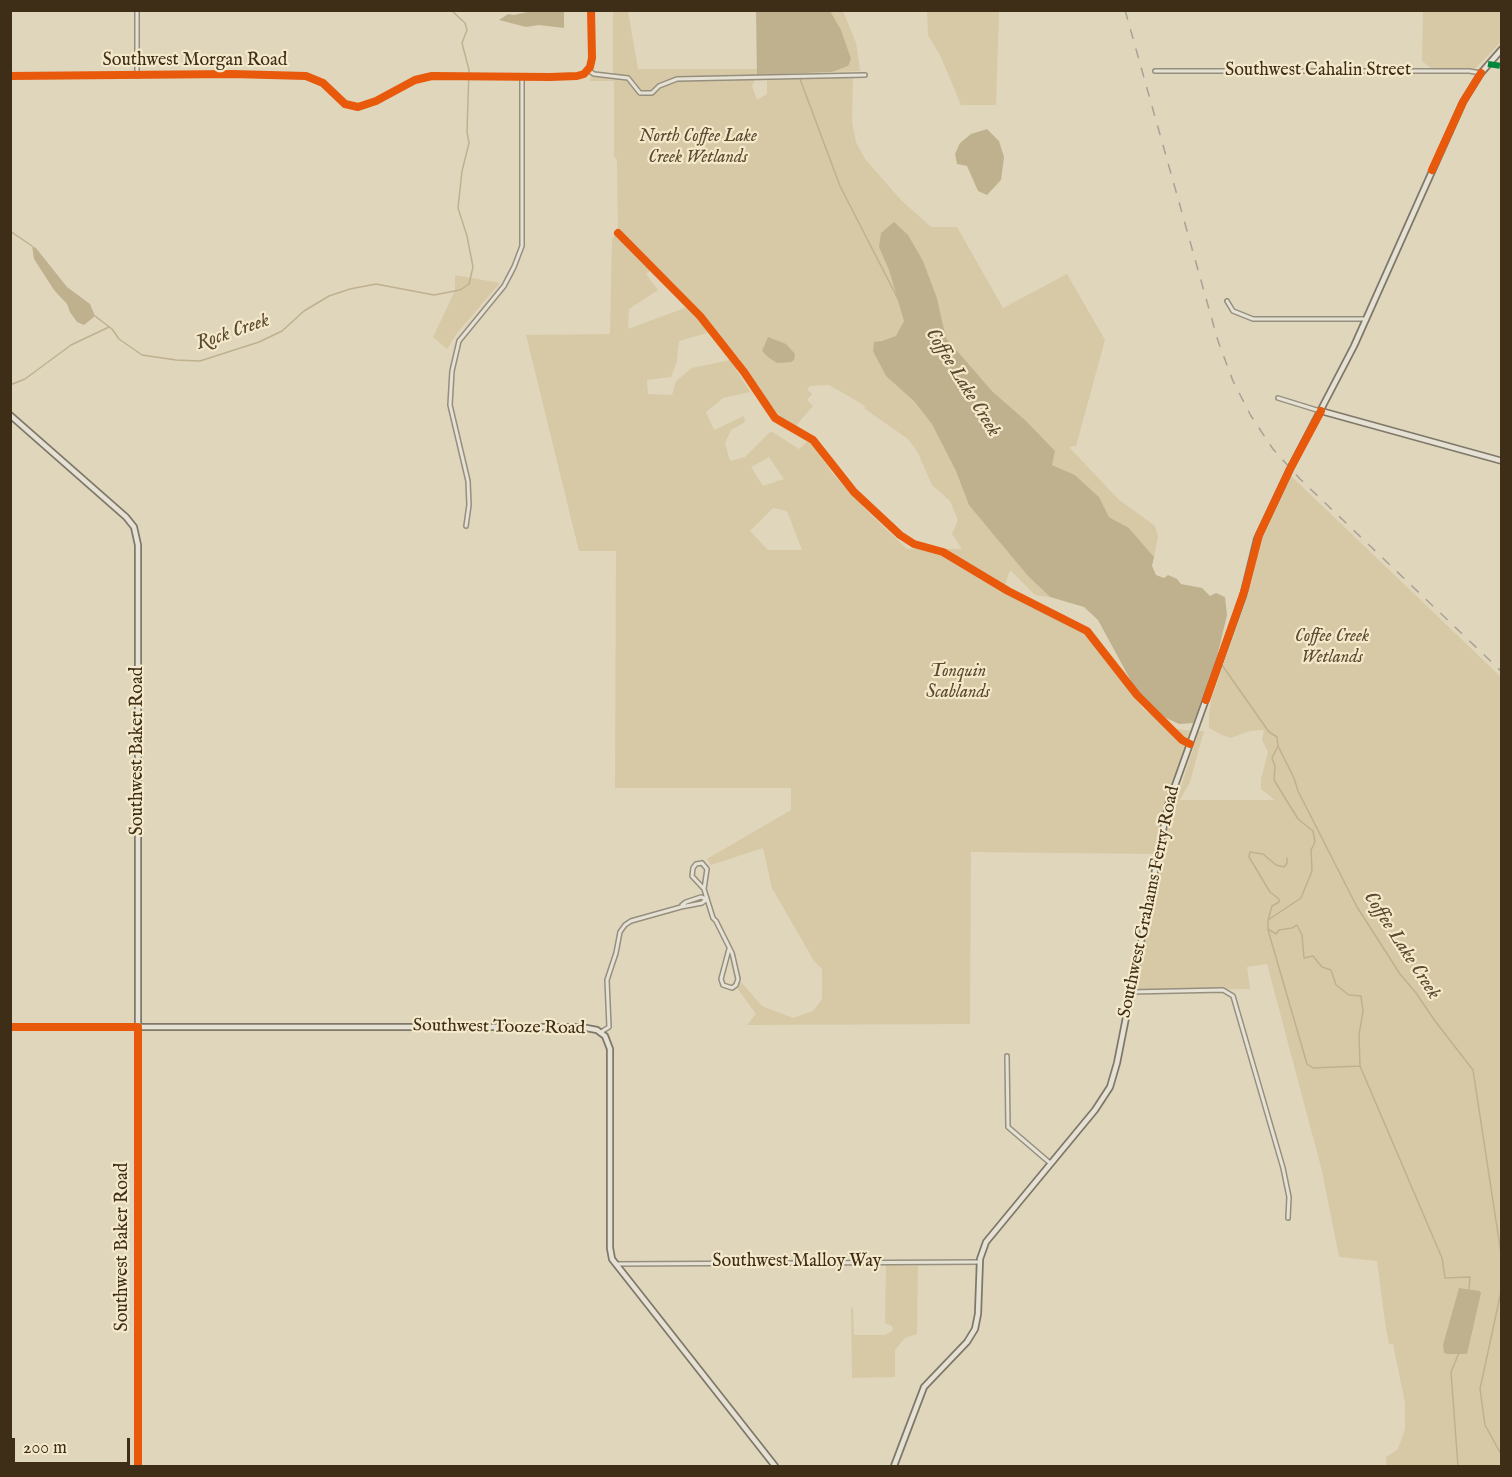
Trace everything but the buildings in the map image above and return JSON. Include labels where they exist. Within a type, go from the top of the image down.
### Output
[{"type":"main road","name":"Southwest Grahams Ferry Road","points":[[894,1467],[922,1390],[967,1342],[975,1329],[978,1314],[980,1262],[982,1251],[988,1240],[1095,1110],[1110,1087],[1117,1063],[1164,818],[1243,596],[1259,535],[1366,319],[1468,92],[1502,49]]},
{"type":"main road","points":[[1321,411],[1502,461]]},
{"type":"main road","name":"Southwest Baker Road","points":[[10,415],[126,517],[134,527],[137,538],[138,1467]]},
{"type":"main road","name":"Southwest Tooze Road","points":[[10,1027],[593,1028],[602,1032],[608,1039],[610,1049],[610,1248],[614,1264]]},
{"type":"main road","points":[[614,1264],[775,1467]]},
{"type":"street","points":[[137,10],[137,76]]},
{"type":"street","points":[[588,70],[592,58],[591,10]]},
{"type":"street","name":"Southwest Morgan Road","points":[[10,76],[306,76],[323,83],[345,104],[358,107],[376,101],[415,80],[432,76],[577,76],[588,70],[594,74],[628,78],[640,93],[652,93],[659,86],[677,79],[865,75]]},
{"type":"street","name":"Southwest Cahalin Street","points":[[1155,71],[1468,71],[1481,73]]},
{"type":"street","points":[[466,526],[469,505],[468,481],[450,405],[452,371],[459,341],[504,286],[522,246],[522,77]]},
{"type":"street","points":[[618,233],[697,312],[744,372],[775,418],[815,442],[854,492],[900,535],[916,545],[943,552],[1008,591],[1087,631],[1137,695],[1182,740],[1190,744]]},
{"type":"street","points":[[1227,301],[1233,310],[1253,319],[1366,319]]},
{"type":"street","points":[[1278,398],[1321,411]]},
{"type":"street","points":[[704,889],[692,876],[696,864],[702,863],[707,869],[704,889],[729,949],[738,976],[736,985],[732,988],[723,985],[721,979],[729,949]]},
{"type":"street","points":[[602,1032],[609,1027],[607,980],[620,932],[631,921],[702,903],[707,899]]},
{"type":"street","points":[[1131,992],[1223,990],[1233,996],[1283,1168],[1289,1197],[1288,1218]]},
{"type":"street","points":[[1007,1056],[1008,1127],[1050,1163]]},
{"type":"street","name":"Southwest Malloy Way","points":[[614,1264],[980,1262]]},
{"type":"green space","points":[[613,11],[628,11],[638,69],[757,69],[752,86],[757,100],[767,94],[767,78],[853,76],[852,122],[856,142],[865,159],[901,200],[931,227],[957,227],[1003,308],[1067,274],[1105,340],[1076,446],[1069,447],[1118,499],[1155,526],[1158,536],[1154,557],[1129,528],[1109,517],[1099,497],[1075,475],[1052,465],[1025,420],[992,391],[946,338],[937,298],[923,261],[889,270],[898,300],[1028,576],[1050,597],[1035,595],[1011,571],[1004,589],[1086,627],[1143,709],[1171,728],[1192,731],[1164,813],[1155,854],[971,852],[970,1024],[747,1025],[756,1014],[737,988],[741,982],[762,1006],[793,1018],[813,1011],[822,999],[822,969],[814,961],[772,888],[763,848],[711,865],[707,859],[791,810],[791,788],[615,788],[616,551],[579,551],[526,335],[610,334],[612,239],[618,232],[617,160],[614,156],[614,81],[590,81],[591,76],[613,75]],"holes":[[[652,269],[676,293],[693,305],[628,329],[629,309],[658,290],[646,274]],[[696,307],[741,361],[742,369],[779,421],[794,428],[813,406],[807,400],[812,394],[807,389],[810,386],[829,385],[862,404],[865,409],[908,439],[917,451],[932,485],[950,501],[958,520],[952,534],[962,549],[907,549],[832,473],[809,440],[799,449],[771,431],[745,457],[730,461],[725,443],[731,430],[745,422],[744,416],[714,430],[706,412],[723,398],[750,392],[730,360],[692,368],[676,381],[672,395],[648,394],[647,380],[671,377],[677,361],[679,341],[707,333]],[[769,457],[784,479],[763,486],[751,467]],[[773,508],[787,511],[802,550],[768,550],[750,531]]]},
{"type":"green space","points":[[830,11],[843,11],[856,43],[860,71],[832,72],[848,66]]},
{"type":"green space","points":[[927,11],[999,11],[996,105],[961,105],[941,57],[928,35]]},
{"type":"green space","points":[[1423,11],[1501,11],[1501,42],[1475,69],[1431,68],[1422,61]]},
{"type":"green space","points":[[455,275],[500,283],[457,333],[447,349],[433,337],[455,291]]},
{"type":"green space","name":"Coffee Creek Wetlands","points":[[1291,476],[1501,677],[1501,1466],[1386,1466],[1386,1457],[1398,1449],[1405,1429],[1405,1403],[1393,1344],[1389,1344],[1386,1329],[1377,1261],[1339,1257],[1322,1171],[1267,964],[1247,967],[1250,989],[1134,990],[1167,830],[1199,731],[1204,731],[1190,782],[1180,800],[1275,800],[1261,789],[1261,779],[1268,752],[1262,740],[1264,730],[1250,731],[1231,738],[1209,728],[1209,716],[1211,700],[1251,585],[1259,549],[1256,548]]},
{"type":"green space","points":[[886,1265],[918,1266],[917,1334],[905,1338],[895,1350],[895,1377],[852,1378],[851,1308],[853,1307],[854,1335],[884,1335],[893,1331],[892,1326],[885,1323]]},
{"type":"water","points":[[564,11],[564,28],[539,25],[526,27],[499,20],[508,14]]},
{"type":"water","points":[[756,11],[830,11],[841,30],[851,59],[848,66],[832,72],[757,75]]},
{"type":"water","points":[[987,129],[999,141],[1004,157],[1001,180],[987,195],[978,191],[967,166],[957,164],[955,154],[960,143],[971,134]]},
{"type":"water","points":[[894,222],[908,235],[923,261],[937,298],[946,338],[992,391],[1055,451],[1052,465],[1075,475],[1099,497],[1109,517],[1129,528],[1154,557],[1152,566],[1156,575],[1164,578],[1168,575],[1177,579],[1181,584],[1202,588],[1210,596],[1216,593],[1225,597],[1227,615],[1216,661],[1193,723],[1179,724],[1162,716],[1151,707],[1137,692],[1098,620],[1084,607],[1050,597],[1028,576],[969,505],[956,471],[932,424],[914,401],[886,376],[873,351],[874,342],[896,336],[904,321],[889,270],[879,247],[881,233]]},
{"type":"water","points":[[32,246],[67,287],[90,304],[95,316],[84,325],[77,322],[67,304],[54,290],[34,259]]},
{"type":"water","points":[[768,337],[786,344],[795,354],[794,360],[777,363],[768,357],[762,351]]},
{"type":"water","points":[[1459,1288],[1481,1293],[1467,1354],[1448,1354],[1444,1353],[1443,1345]]},
{"type":"waterway","name":"Rock Creek","points":[[95,316],[112,329],[119,339],[142,355],[200,361],[259,342],[282,331],[304,311],[329,296],[350,289],[376,284],[434,295],[460,290],[469,284],[473,267],[467,236],[458,208],[462,171],[469,143],[467,132],[469,70],[462,43],[467,30],[465,23],[451,10]]},
{"type":"waterway","name":"Coffee Lake Creek","points":[[800,79],[840,186],[899,301]]},
{"type":"waterway","name":"Rock Creek","points":[[10,231],[32,246]]},
{"type":"waterway","points":[[10,385],[25,379],[71,345],[109,327]]},
{"type":"waterway","name":"Coffee Lake Creek","points":[[1222,665],[1269,732],[1277,737],[1278,746],[1298,791],[1357,907],[1400,974],[1473,1070],[1502,1260]]},
{"type":"waterway","points":[[1278,746],[1272,758],[1275,766],[1274,780],[1298,819],[1313,831],[1315,842],[1311,850],[1312,871],[1301,898],[1268,920],[1268,929],[1276,934],[1279,930],[1297,925],[1302,935],[1304,958],[1313,956],[1322,967],[1331,970],[1336,985],[1349,995],[1361,996],[1363,1011],[1359,1035],[1360,1066],[1442,1258],[1445,1278],[1470,1277],[1469,1289]]},
{"type":"waterway","points":[[1268,920],[1272,906],[1279,902],[1279,899],[1270,892],[1249,857],[1250,852],[1263,854],[1276,865],[1284,867],[1287,858]]},
{"type":"waterway","points":[[1268,930],[1307,1064],[1313,1068],[1360,1066]]},
{"type":"waterway","name":"Coffee Lake Creek","points":[[1502,1287],[1480,1389],[1485,1425],[1502,1456]]},
{"type":"waterway","points":[[1458,1466],[1451,1372],[1459,1353]]},
{"type":"railway","points":[[1125,10],[1218,341],[1233,381],[1251,416],[1273,449],[1300,479],[1502,672]]},
{"type":"marked path","points":[[1488,64],[1502,66]]},
{"type":"cycle path","points":[[10,76],[232,74],[306,76],[323,83],[345,104],[358,107],[376,101],[415,80],[432,76],[550,77],[584,74],[590,67],[592,58],[591,10]]},
{"type":"cycle path","points":[[1432,170],[1463,102],[1481,73]]},
{"type":"cycle path","points":[[618,233],[700,316],[744,372],[775,418],[813,440],[854,492],[900,535],[914,544],[943,552],[1008,591],[1087,631],[1137,695],[1182,740],[1190,744]]},
{"type":"cycle path","points":[[1206,700],[1245,589],[1259,535],[1321,411]]},
{"type":"cycle path","points":[[10,1027],[138,1027],[138,1466]]},
{"type":"park label","name":"North Coffee Lake Creek Wetlands","points":[[698,147]]},
{"type":"park label","name":"Tonquin Scablands","points":[[958,682]]}]
